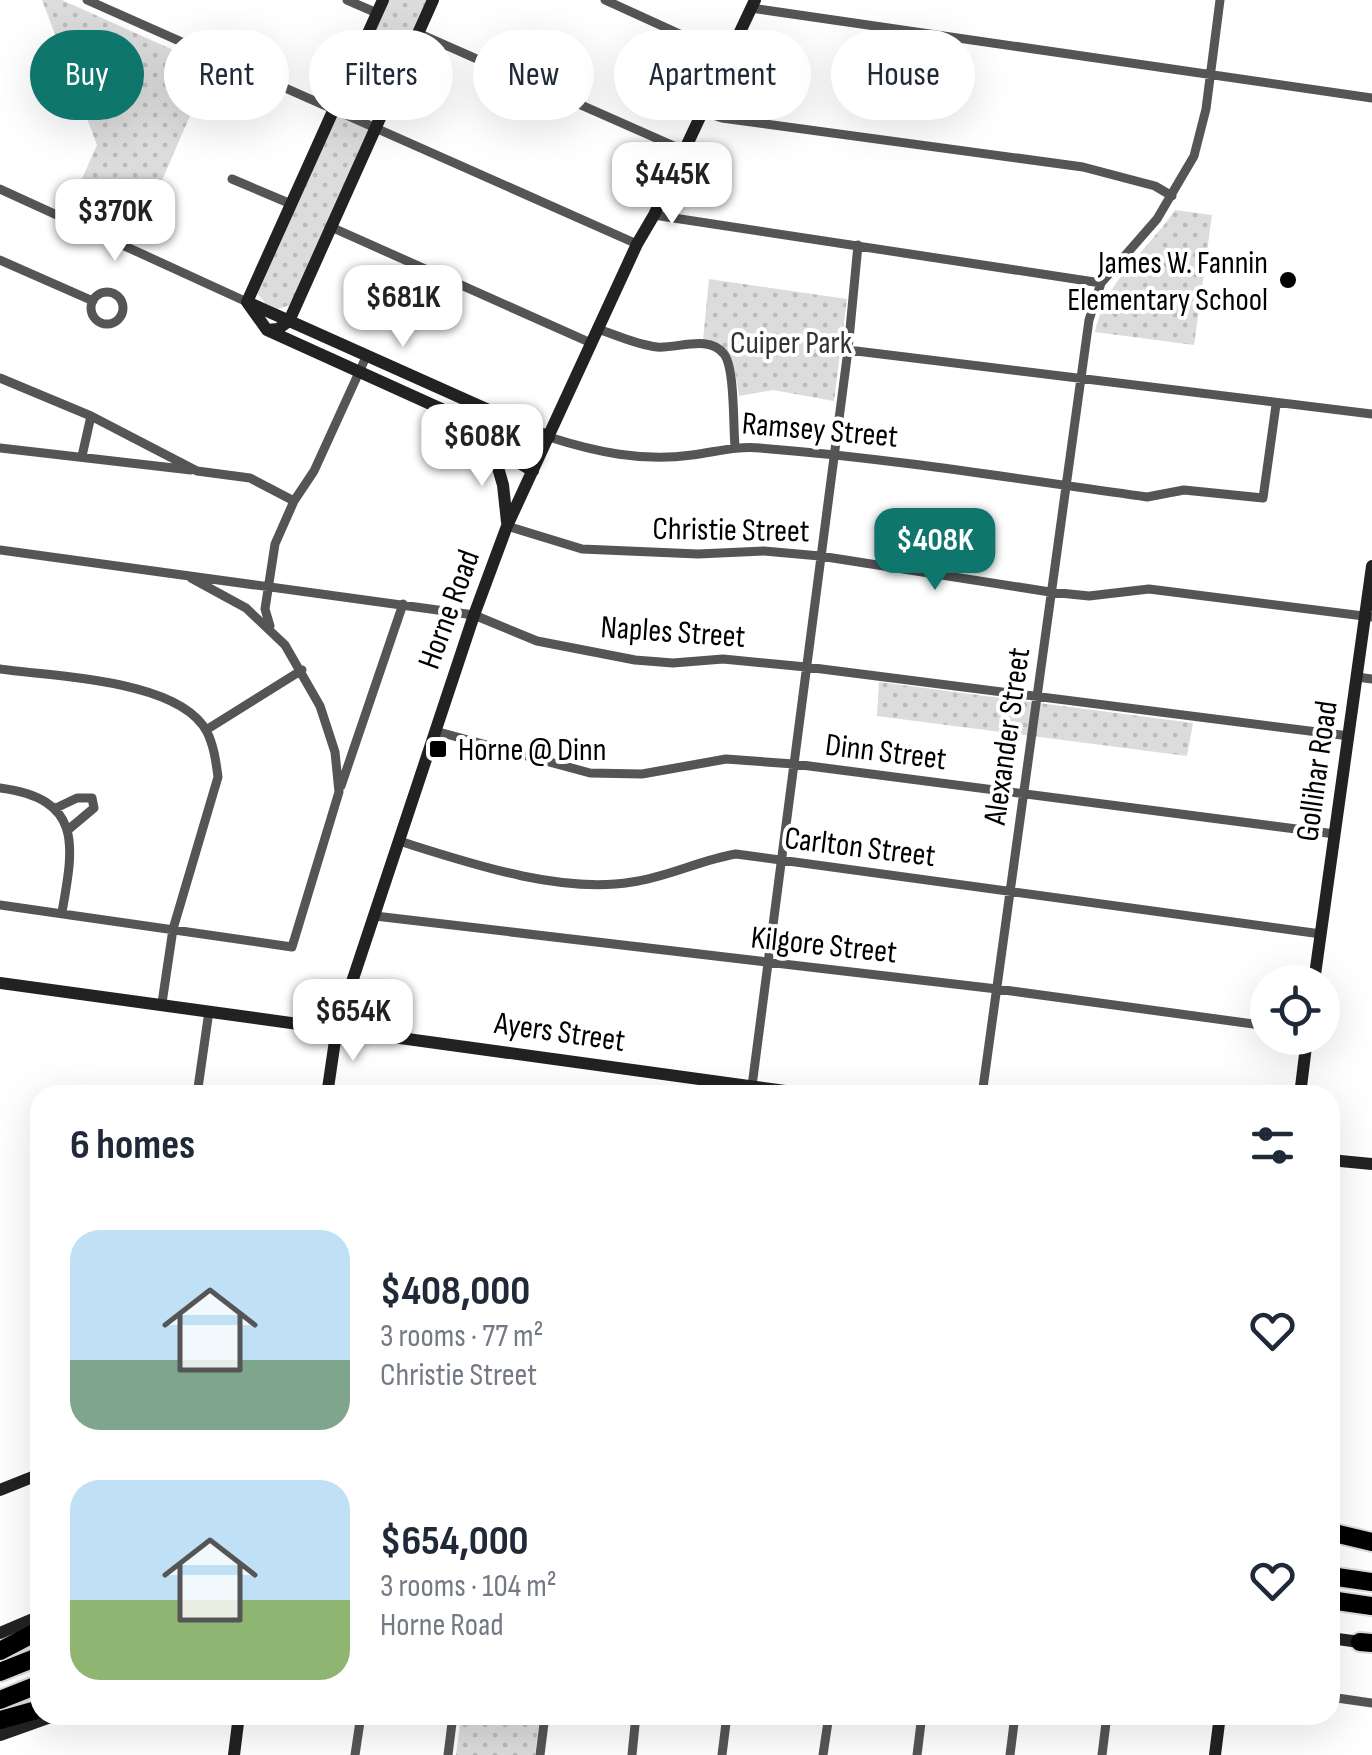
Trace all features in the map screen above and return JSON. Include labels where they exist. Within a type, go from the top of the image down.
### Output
[{"type":"highway","points":[[1340,1534],[1372,1541]]},
{"type":"highway","points":[[1340,1577],[1372,1582]]},
{"type":"highway","points":[[1340,1601],[1372,1606]]},
{"type":"highway","points":[[0,1651],[30,1635]]},
{"type":"highway","points":[[0,1672],[30,1660]]},
{"type":"highway","points":[[0,1700],[30,1688]]},
{"type":"highway","points":[[0,1720],[30,1712]]},
{"type":"main road","points":[[420,30],[433,0]]},
{"type":"main road","name":"Horne Road","points":[[740,30],[753,4]]},
{"type":"main road","points":[[370,30],[380,7]]},
{"type":"main road","points":[[246,302],[329,120]]},
{"type":"main road","points":[[267,330],[278,329],[289,320],[379,120]]},
{"type":"main road","name":"Horne Road","points":[[329,1085],[338,1028],[474,615],[508,526],[697,120]]},
{"type":"main road","name":"Ramsey Street","points":[[246,302],[549,437]]},
{"type":"main road","name":"Ramsey Street","points":[[246,302],[267,330],[457,416],[492,447],[533,472]]},
{"type":"main road","points":[[492,447],[503,486],[508,526]]},
{"type":"main road","name":"Gollihar Road","points":[[1316,965],[1369,616],[1372,566]]},
{"type":"main road","name":"Ayers Street","points":[[0,983],[745,1085]]},
{"type":"main road","points":[[1301,1085],[1305,1055]]},
{"type":"main road","points":[[1340,1161],[1372,1164]]},
{"type":"main road","points":[[0,1490],[30,1478]]},
{"type":"main road","points":[[0,1633],[30,1620]]},
{"type":"main road","points":[[1340,1639],[1368,1643]]},
{"type":"main road","points":[[0,1735],[30,1724]]},
{"type":"main road","points":[[234,1755],[238,1725]]},
{"type":"main road","points":[[1215,1755],[1219,1725]]},
{"type":"street","points":[[87,0],[309,99]]},
{"type":"street","points":[[347,0],[380,7]]},
{"type":"street","points":[[605,0],[671,30]]},
{"type":"street","name":"Alexander Street","points":[[983,1085],[1088,320],[1101,283],[1158,219],[1194,156],[1220,0]]},
{"type":"street","points":[[753,4],[1210,77],[1372,98]]},
{"type":"street","points":[[453,49],[683,150]]},
{"type":"street","points":[[354,120],[637,244]]},
{"type":"street","points":[[737,120],[1084,166],[1155,186],[1172,196]]},
{"type":"street","points":[[232,180],[291,204]]},
{"type":"street","name":"Ramsey Street","points":[[0,189],[246,302]]},
{"type":"street","points":[[654,216],[1101,283]]},
{"type":"street","points":[[331,227],[591,343]]},
{"type":"street","points":[[752,1085],[848,350],[858,245]]},
{"type":"street","points":[[0,260],[93,302]]},
{"type":"street","points":[[598,328],[655,347],[711,345],[724,354],[729,368],[735,446]]},
{"type":"street","points":[[848,350],[1372,414]]},
{"type":"street","points":[[270,629],[264,610],[275,544],[366,357]]},
{"type":"street","points":[[0,378],[90,416],[197,471]]},
{"type":"street","name":"Ramsey Street","points":[[549,437],[594,451],[632,457],[691,455],[735,446],[834,454],[1146,497],[1184,490],[1264,498],[1276,405]]},
{"type":"street","points":[[82,456],[90,416]]},
{"type":"street","points":[[0,448],[250,478],[294,500]]},
{"type":"street","name":"Christie Street","points":[[508,526],[582,549],[698,554],[764,551],[1050,592],[1088,596],[1149,589],[1369,616]]},
{"type":"street","name":"Naples Street","points":[[0,550],[474,615],[537,641],[635,660],[673,663],[723,659],[806,667],[1348,736]]},
{"type":"street","points":[[186,575],[246,608],[270,629],[302,670],[320,706],[335,752],[338,792]]},
{"type":"street","points":[[0,905],[292,947],[338,792],[403,604]]},
{"type":"street","points":[[0,669],[164,695],[190,712],[206,730],[216,756],[215,796],[173,929],[162,1003]]},
{"type":"street","points":[[206,730],[302,670]]},
{"type":"street","points":[[1357,676],[1372,679]]},
{"type":"street","name":"Dinn Street","points":[[435,731],[590,773],[642,774],[726,759],[794,764],[1335,834]]},
{"type":"street","points":[[0,788],[24,791],[56,808],[69,829],[72,860],[62,912]]},
{"type":"street","points":[[56,808],[77,798],[92,798],[94,808],[69,829]]},
{"type":"street","name":"Carlton Street","points":[[399,842],[475,865],[590,884],[629,883],[669,875],[710,858],[736,854],[1321,934]]},
{"type":"street","name":"Kilgore Street","points":[[375,916],[996,989],[1250,1024]]},
{"type":"street","points":[[198,1085],[209,1011]]},
{"type":"street","points":[[1340,1698],[1372,1703]]},
{"type":"street","points":[[355,1755],[360,1725]]},
{"type":"street","points":[[448,1755],[452,1725]]},
{"type":"street","points":[[540,1755],[544,1725]]},
{"type":"street","points":[[632,1755],[635,1725]]},
{"type":"street","points":[[722,1755],[726,1725]]},
{"type":"street","points":[[824,1755],[828,1725]]},
{"type":"street","points":[[917,1755],[921,1725]]},
{"type":"street","points":[[1010,1755],[1014,1725]]},
{"type":"street","points":[[1102,1755],[1106,1725]]},
{"type":"green space","points":[[42,0],[62,0],[129,30],[53,30]]},
{"type":"green space","points":[[388,0],[428,0],[415,30],[375,30]]},
{"type":"green space","points":[[144,37],[164,46],[164,120],[188,120],[135,243],[68,210],[97,145],[88,120],[144,120]]},
{"type":"green space","points":[[334,120],[374,120],[291,305],[277,309],[265,303],[258,294]]},
{"type":"green space","points":[[1175,210],[1212,215],[1194,345],[1095,332],[1118,280]]},
{"type":"green space","name":"Cuiper Park","points":[[709,279],[847,299],[834,401],[773,390],[739,396],[730,362],[703,340]]},
{"type":"green space","points":[[879,682],[1193,723],[1187,756],[877,716]]},
{"type":"green space","points":[[460,1725],[539,1725],[535,1755],[456,1755]]},
{"type":"place","name":"James W. Fannin Elementary School","points":[[1288,280]]},
{"type":"place","name":"Horne @ Dinn","points":[[438,749]]}]
